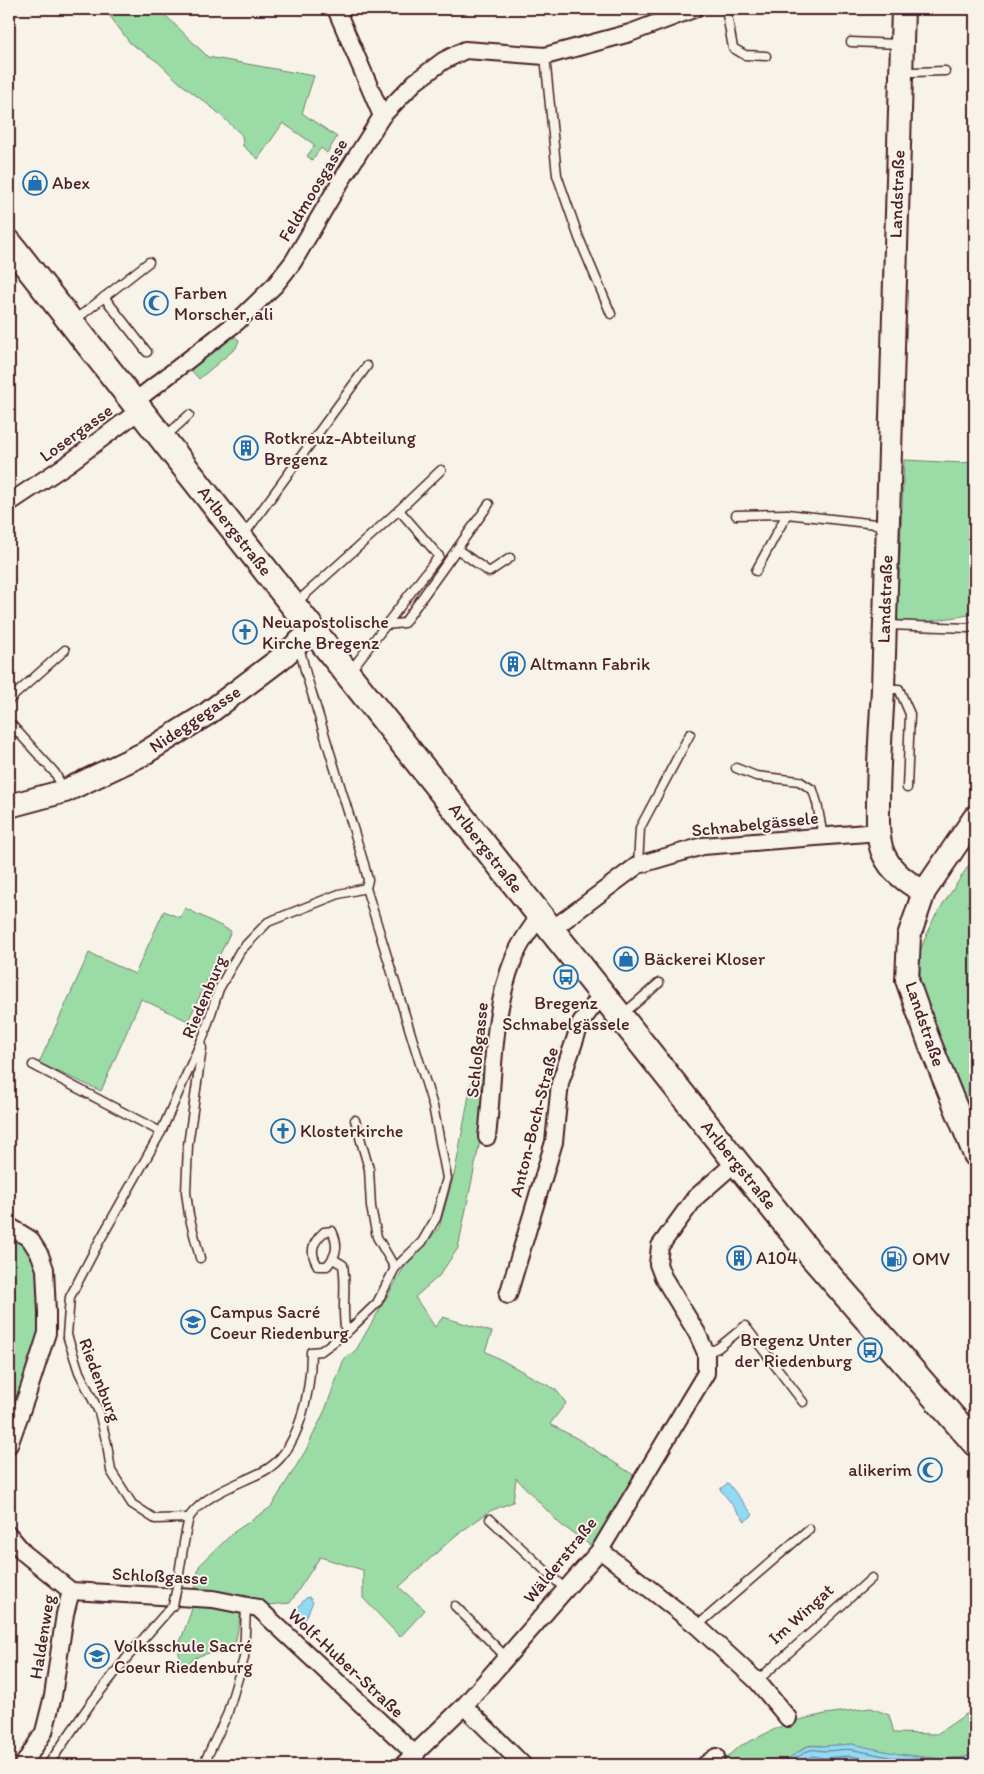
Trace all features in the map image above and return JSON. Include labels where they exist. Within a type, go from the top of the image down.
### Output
[{"type":"main road","name":"Arlbergstraße","points":[[9,243],[293,606],[306,637],[348,674],[811,1255],[975,1443]]},
{"type":"street","points":[[336,9],[382,116]]},
{"type":"street","name":"Landstraße","points":[[904,9],[883,689],[878,783],[879,832],[887,861],[903,879],[924,892],[909,936],[907,980],[928,1039],[975,1155]]},
{"type":"street","name":"Feldmoosgasse","points":[[137,406],[237,322],[275,284],[293,262],[382,116],[415,82],[443,62],[465,50],[545,56],[630,33],[685,11]]},
{"type":"street","name":"Losergasse","points":[[9,503],[69,463],[137,406]]},
{"type":"street","name":"Nideggegasse","points":[[9,806],[64,791],[143,754],[207,714],[306,637]]},
{"type":"street","points":[[924,892],[975,817]]},
{"type":"street","name":"Schnabelgässele","points":[[545,923],[638,865],[703,846],[879,832]]},
{"type":"street","name":"Schloßgasse","points":[[487,1137],[496,1031],[503,994],[514,958],[530,928],[545,923]]},
{"type":"street","name":"Anton-Boch-Straße","points":[[508,1295],[554,1142],[560,1083],[581,1022],[602,994]]},
{"type":"street","name":"Wälderstraße","points":[[403,1765],[416,1755],[464,1706],[600,1550],[706,1373],[706,1353],[697,1332],[663,1277],[658,1264],[660,1246],[695,1198],[736,1162]]},
{"type":"street","points":[[9,1445],[47,1333],[46,1269],[30,1239],[12,1227]]},
{"type":"street","name":"Haldenweg","points":[[9,1535],[24,1553],[71,1591],[65,1614],[53,1696],[44,1732],[23,1765]]},
{"type":"street","points":[[600,1550],[698,1626],[757,1681],[788,1718]]},
{"type":"street","name":"Schloßgasse","points":[[71,1591],[213,1599],[246,1606]]},
{"type":"street","name":"Wolf-Huber-Straße","points":[[246,1606],[258,1608],[416,1755]]},
{"type":"street","points":[[464,1706],[523,1765]]},
{"type":"lane","points":[[726,9],[733,48],[745,55],[766,56]]},
{"type":"lane","points":[[851,42],[903,44]]},
{"type":"lane","points":[[545,56],[557,175],[579,238],[611,314]]},
{"type":"lane","points":[[901,70],[913,72],[945,71]]},
{"type":"lane","points":[[72,323],[149,262]]},
{"type":"lane","points":[[104,297],[147,352]]},
{"type":"lane","points":[[241,538],[367,366]]},
{"type":"lane","points":[[163,439],[189,415]]},
{"type":"lane","points":[[293,606],[399,510],[440,470]]},
{"type":"lane","points":[[386,625],[404,623],[489,504]]},
{"type":"lane","points":[[348,674],[439,556],[399,510]]},
{"type":"lane","points":[[756,572],[787,514]]},
{"type":"lane","points":[[736,515],[787,514],[887,526]]},
{"type":"lane","points":[[458,549],[489,572],[510,558]]},
{"type":"lane","points":[[884,625],[968,628],[975,625]]},
{"type":"lane","points":[[48,1765],[91,1703],[129,1655],[173,1605],[189,1518],[204,1502],[266,1470],[284,1454],[296,1431],[306,1400],[311,1371],[311,1352],[321,1351],[346,1333],[377,1303],[395,1268],[422,1242],[436,1218],[447,1178],[433,1106],[366,888],[368,880],[364,864],[306,674],[306,637]]},
{"type":"lane","points":[[9,700],[64,650]]},
{"type":"lane","points":[[883,689],[898,689],[910,714],[907,788]]},
{"type":"lane","points":[[9,722],[55,773],[64,791]]},
{"type":"lane","points":[[638,865],[640,828],[690,734]]},
{"type":"lane","points":[[736,768],[756,776],[799,781],[813,790],[818,803],[823,837]]},
{"type":"lane","name":"Riedenburg","points":[[189,1518],[155,1519],[132,1504],[111,1471],[108,1444],[99,1412],[79,1372],[67,1335],[70,1297],[100,1240],[162,1132],[204,1035],[219,989],[240,951],[268,922],[339,894],[366,888]]},
{"type":"lane","points":[[620,1016],[659,983]]},
{"type":"lane","points":[[200,1258],[189,1215],[186,1192],[189,1136],[204,1035]]},
{"type":"lane","points":[[33,1064],[162,1132]]},
{"type":"lane","points":[[355,1120],[369,1169],[371,1207],[377,1237],[395,1268]]},
{"type":"lane","points":[[332,1231],[336,1239],[337,1250],[333,1259],[326,1266],[318,1266],[312,1258],[313,1246],[324,1232],[332,1231]]},
{"type":"lane","points":[[333,1259],[342,1265],[346,1280],[343,1322],[346,1333]]},
{"type":"lane","points":[[706,1353],[718,1348],[745,1326],[803,1402]]},
{"type":"lane","points":[[47,1333],[67,1335]]},
{"type":"lane","points":[[490,1520],[565,1588]]},
{"type":"lane","points":[[698,1626],[809,1528]]},
{"type":"lane","name":"Im Wingat","points":[[757,1681],[872,1578]]},
{"type":"lane","points":[[206,1759],[227,1715],[244,1658],[246,1606]]},
{"type":"lane","points":[[455,1606],[506,1657]]},
{"type":"green space","points":[[102,9],[159,9],[208,57],[314,76],[302,113],[337,137],[327,153],[321,148],[312,160],[307,156],[315,145],[283,123],[258,159],[243,146],[242,135],[158,62],[130,43],[107,12]]},
{"type":"green space","points":[[235,337],[239,340],[236,348],[199,379],[191,370],[228,339]]},
{"type":"green space","points":[[904,460],[963,463],[975,461],[975,614],[918,623],[897,621]]},
{"type":"green space","points":[[975,856],[975,1141],[921,989],[919,953],[934,918]]},
{"type":"green space","points":[[185,908],[231,931],[188,1021],[141,999],[101,1091],[39,1063],[89,953],[135,974],[164,911],[180,918]]},
{"type":"green space","points":[[474,1068],[485,1076],[482,1131],[458,1248],[439,1276],[415,1297],[435,1327],[443,1317],[492,1332],[485,1351],[556,1390],[566,1403],[550,1424],[578,1439],[635,1476],[593,1547],[560,1524],[516,1478],[513,1502],[490,1511],[455,1536],[399,1587],[425,1610],[400,1637],[363,1598],[363,1570],[320,1557],[290,1603],[268,1605],[244,1595],[235,1645],[199,1656],[179,1668],[179,1645],[191,1612],[199,1566],[234,1532],[271,1507],[306,1450],[325,1410],[344,1359],[356,1350],[403,1269],[439,1228],[455,1171]]},
{"type":"green space","points":[[9,1230],[37,1258],[43,1331],[21,1403],[9,1398]]},
{"type":"green space","points":[[871,1708],[889,1715],[894,1733],[937,1734],[975,1708],[975,1753],[967,1757],[942,1759],[898,1754],[852,1744],[814,1745],[807,1746],[779,1765],[718,1765],[738,1747],[790,1722],[825,1714]]},
{"type":"water","points":[[728,1483],[753,1515],[745,1521],[720,1489]]},
{"type":"water","points":[[309,1597],[313,1602],[304,1622],[293,1618],[293,1613]]},
{"type":"water","points":[[852,1744],[933,1758],[950,1759],[975,1753],[975,1765],[779,1765],[808,1746]]},
{"type":"place","name":"Abex","points":[[35,183]]},
{"type":"place","name":"Farben Morscher, ali","points":[[156,303]]},
{"type":"place","name":"Rotkreuz-Abteilung Bregenz","points":[[246,448]]},
{"type":"place","name":"Neuapostolische Kirche Bregenz","points":[[245,632]]},
{"type":"place","name":"Altmann Fabrik","points":[[513,664]]},
{"type":"place","name":"Bäckerei Kloser","points":[[626,959]]},
{"type":"place","name":"Bregenz Schnabelgässele","points":[[566,977]]},
{"type":"place","name":"Klosterkirche","points":[[283,1131]]},
{"type":"place","name":"A104","points":[[739,1258]]},
{"type":"place","name":"OMV","points":[[894,1259]]},
{"type":"place","name":"Campus Sacré Coeur Riedenburg","points":[[193,1322]]},
{"type":"place","name":"Bregenz Unter der Riedenburg","points":[[870,1350]]},
{"type":"place","name":"alikerim","points":[[930,1470]]},
{"type":"place","name":"Volksschule Sacré Coeur Riedenburg","points":[[97,1656]]}]
